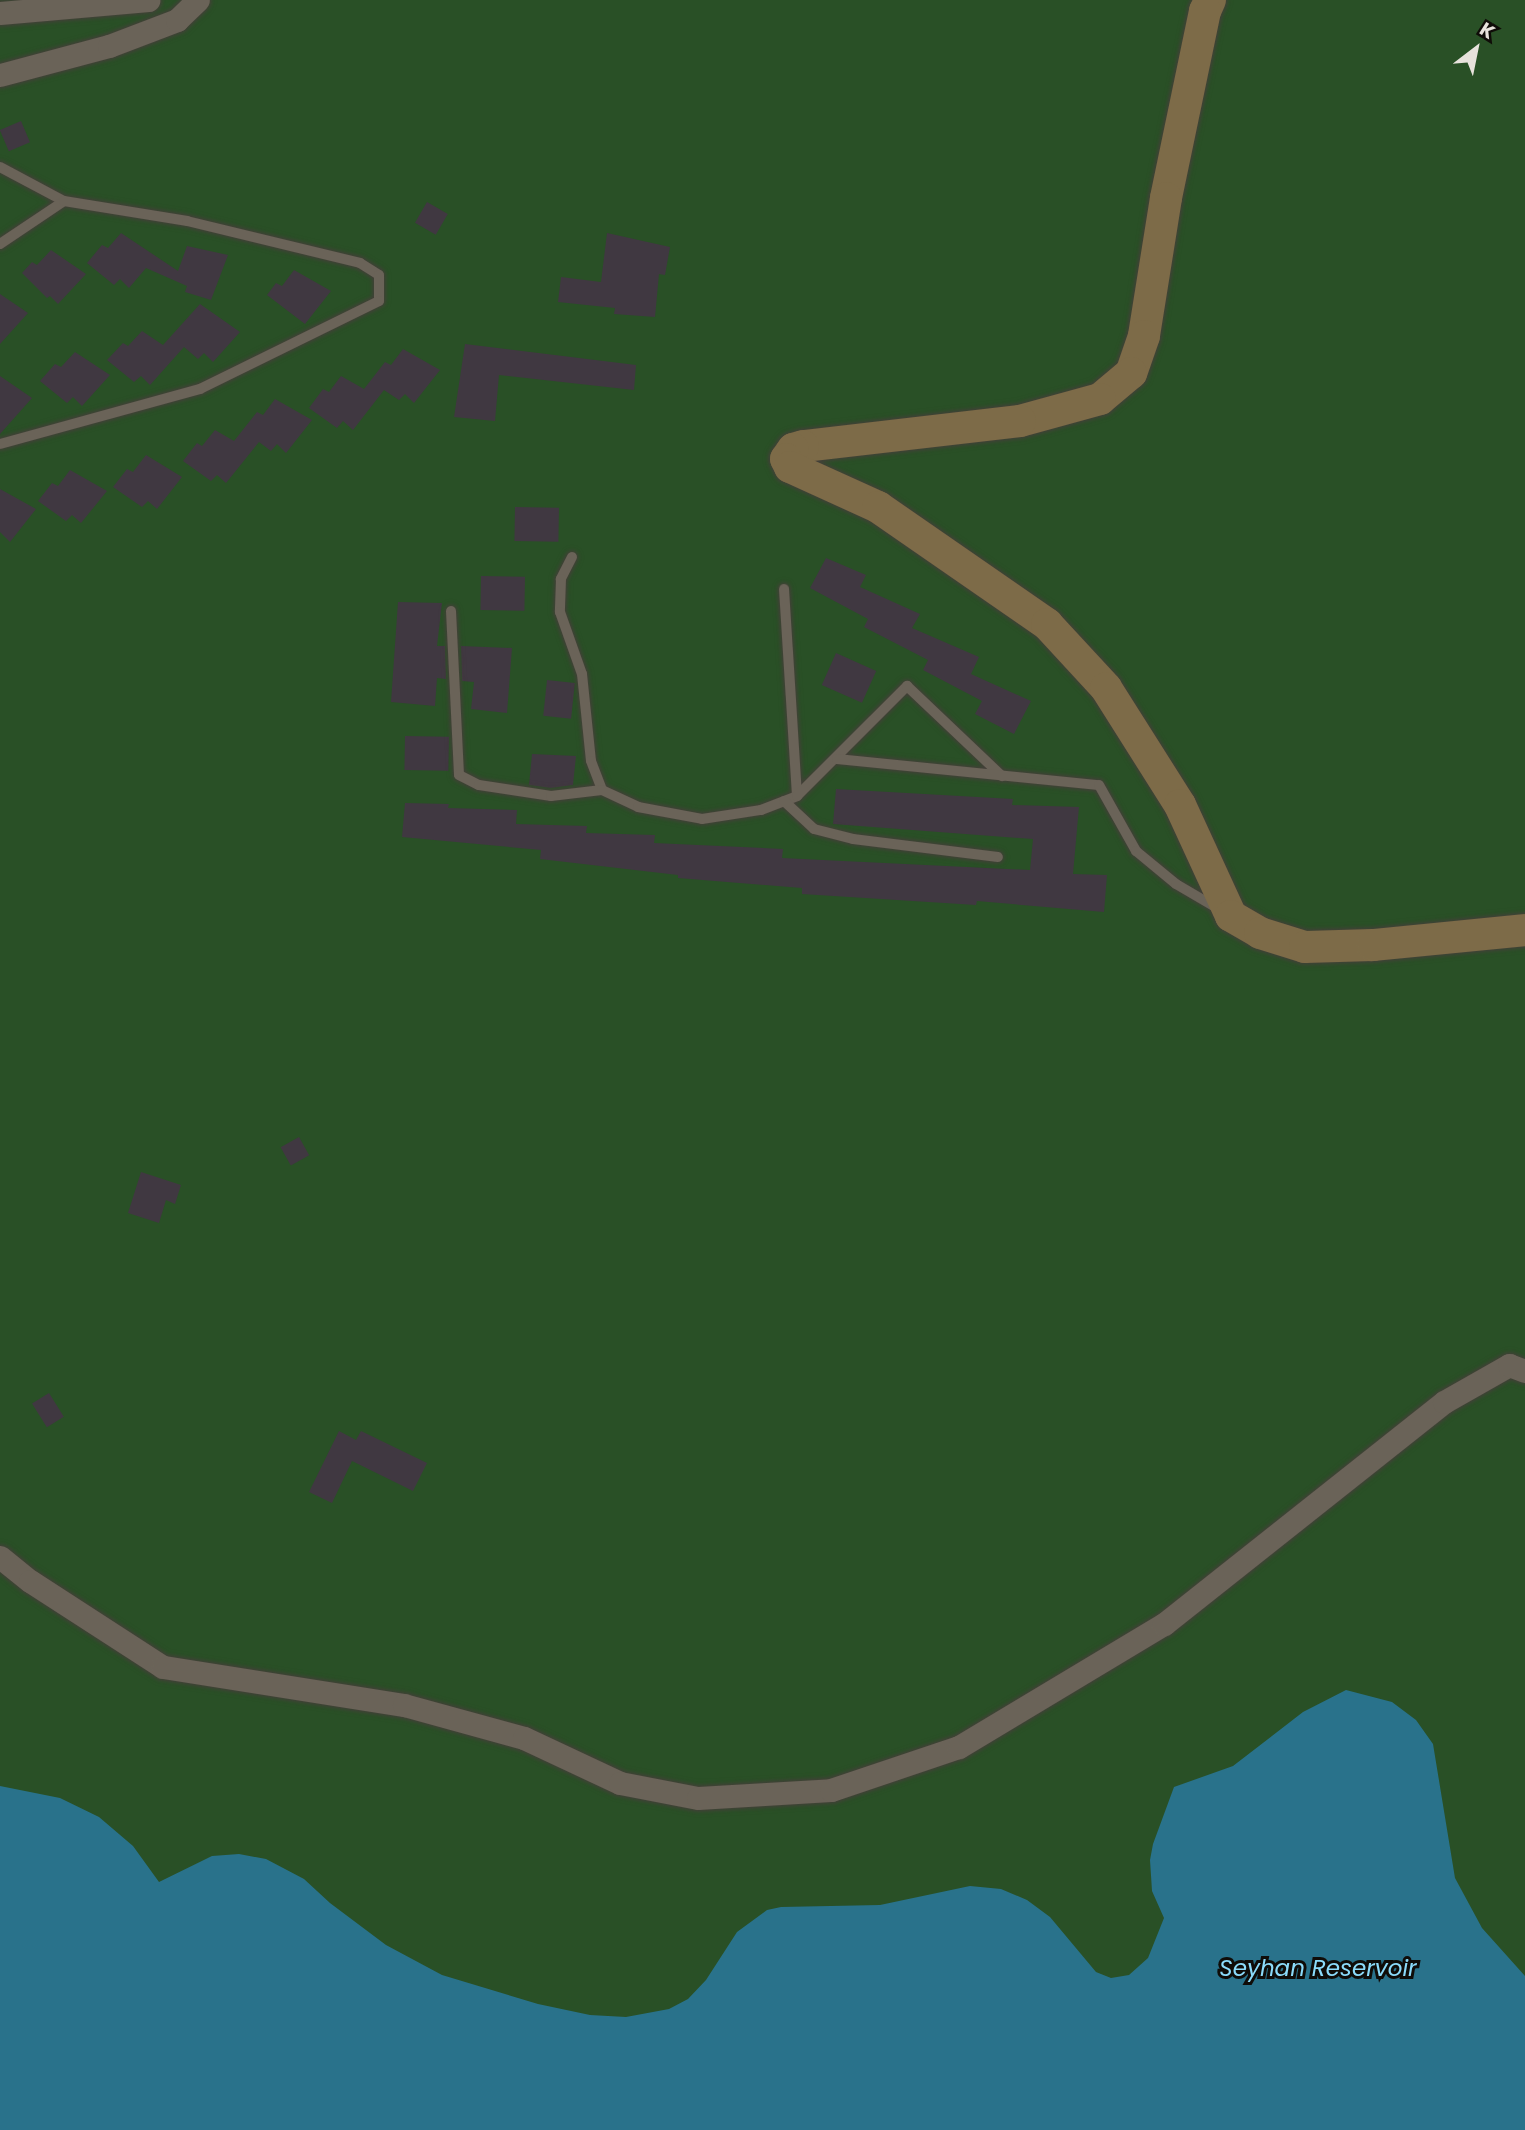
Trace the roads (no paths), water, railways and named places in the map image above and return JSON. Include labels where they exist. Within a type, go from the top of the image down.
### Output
[{"type":"street","points":[[0,13],[148,0]]},
{"type":"street","points":[[0,75],[110,46],[177,20],[198,0]]},
{"type":"street","points":[[1210,0],[1205,11],[1166,198],[1144,336],[1131,373],[1100,399],[1020,421],[803,446],[793,449],[786,459],[790,467],[878,507],[1047,624],[1106,688],[1180,805],[1231,916],[1260,933],[1305,947],[1373,945],[1525,930]]},
{"type":"street","points":[[0,1557],[30,1581],[163,1667],[404,1706],[524,1738],[621,1783],[698,1798],[831,1790],[959,1747],[1164,1624],[1444,1402],[1509,1365],[1525,1371]]},
{"type":"lane","points":[[0,167],[64,201],[187,221],[360,263],[379,275],[379,301],[200,389],[0,443]]},
{"type":"lane","points":[[0,244],[64,201]]},
{"type":"lane","points":[[572,556],[561,579],[559,612],[582,674],[591,761],[602,790]]},
{"type":"lane","points":[[785,589],[797,796]]},
{"type":"lane","points":[[450,611],[459,775],[479,785],[551,796],[602,790],[638,807],[702,819],[761,810],[797,796],[837,759],[907,686],[1002,776]]},
{"type":"lane","points":[[837,759],[1099,785],[1136,851],[1176,884],[1231,916]]},
{"type":"lane","points":[[783,801],[814,829],[853,839],[998,857]]},
{"type":"water","name":"Seyhan Reservoir","points":[[1346,1690],[1392,1702],[1416,1720],[1433,1744],[1455,1878],[1482,1928],[1525,1976],[1525,2130],[0,2130],[0,1786],[60,1798],[99,1817],[133,1846],[159,1882],[212,1856],[239,1854],[266,1859],[304,1879],[330,1903],[386,1945],[442,1975],[538,2004],[590,2015],[626,2017],[669,2009],[688,1999],[706,1980],[737,1932],[767,1910],[781,1907],[880,1905],[970,1886],[1001,1889],[1027,1900],[1050,1917],[1096,1972],[1111,1978],[1129,1975],[1148,1958],[1164,1918],[1152,1891],[1150,1860],[1153,1844],[1174,1787],[1233,1766],[1303,1712]]}]
